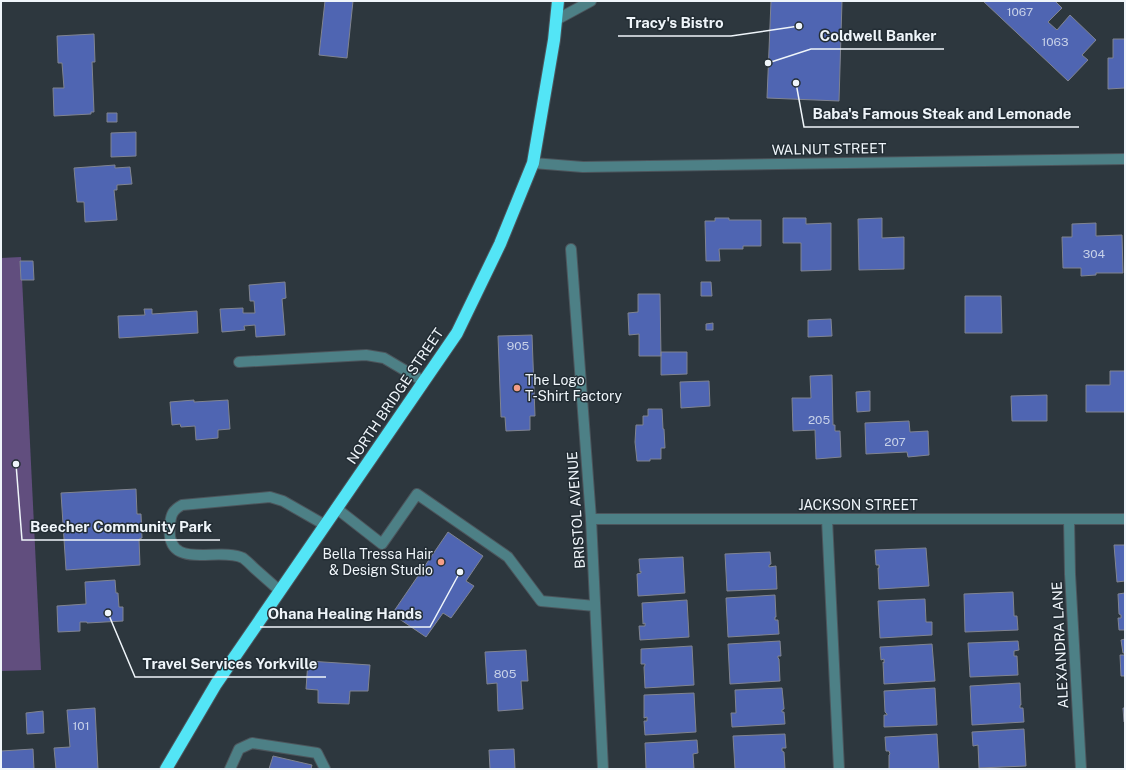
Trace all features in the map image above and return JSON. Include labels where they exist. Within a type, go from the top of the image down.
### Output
[{"type":"highway","name":"NORTH BRIDGE STREET","points":[[166,769],[216,684],[457,333],[500,244],[532,163],[554,40],[558,1]]},
{"type":"street","points":[[556,20],[591,1]]},
{"type":"street","name":"WALNUT STREET","points":[[532,163],[583,167],[1125,159]]},
{"type":"street","name":"BRISTOL AVENUE","points":[[571,249],[591,519],[603,769]]},
{"type":"street","points":[[239,362],[366,355],[384,358],[423,382]]},
{"type":"street","points":[[336,508],[382,544],[417,494],[508,557],[541,601],[595,606]]},
{"type":"street","points":[[280,590],[243,559],[230,555],[188,555],[178,551],[172,543],[169,532],[170,519],[175,509],[182,505],[270,497],[283,501],[325,525]]},
{"type":"street","name":"JACKSON STREET","points":[[591,519],[1125,519]]},
{"type":"street","points":[[827,519],[839,769]]},
{"type":"street","name":"ALEXANDRA LANE","points":[[1069,519],[1070,574],[1081,769]]},
{"type":"street","points":[[230,769],[239,749],[252,743],[317,753],[325,769]]},
{"type":"shaded area","points":[[21,257],[41,670],[1,671],[1,258]]},
{"type":"building","points":[[325,1],[353,1],[347,58],[319,55]]},
{"type":"building","points":[[771,1],[842,1],[839,101],[767,98]]},
{"type":"building","points":[[983,1],[1055,1],[1062,8],[1048,22],[1057,30],[1070,15],[1096,40],[1082,55],[1088,60],[1068,81]]},
{"type":"building","points":[[94,34],[95,62],[92,62],[94,112],[91,112],[91,114],[54,116],[53,88],[64,88],[62,63],[58,63],[57,36]]},
{"type":"building","points":[[1113,39],[1125,39],[1125,88],[1108,89],[1108,58],[1113,58]]},
{"type":"building","points":[[107,113],[117,113],[117,122],[107,122]]},
{"type":"building","points":[[136,132],[136,156],[111,157],[111,133]]},
{"type":"building","points":[[115,165],[115,168],[130,167],[132,184],[117,185],[117,190],[114,190],[117,220],[85,222],[84,202],[77,202],[74,168]]},
{"type":"building","points":[[715,218],[729,218],[729,220],[761,220],[761,246],[743,246],[743,249],[719,249],[720,261],[706,261],[705,221],[715,221]]},
{"type":"building","points":[[783,218],[806,218],[806,224],[831,223],[831,270],[801,271],[801,243],[783,243]]},
{"type":"building","points":[[882,218],[882,238],[904,237],[904,269],[859,270],[858,219]]},
{"type":"building","points":[[1096,223],[1096,236],[1122,235],[1123,273],[1096,273],[1096,275],[1081,276],[1081,268],[1063,268],[1062,237],[1072,237],[1072,224]]},
{"type":"building","points":[[20,261],[33,261],[34,280],[21,280]]},
{"type":"building","points":[[285,282],[286,298],[282,299],[285,335],[256,337],[255,325],[244,326],[245,330],[222,332],[220,309],[243,308],[243,313],[255,313],[254,301],[250,301],[249,285]]},
{"type":"building","points":[[701,282],[711,282],[712,296],[701,296]]},
{"type":"building","points":[[638,294],[660,294],[661,356],[639,356],[639,334],[629,335],[628,313],[638,312]]},
{"type":"building","points":[[965,296],[1001,296],[1002,333],[965,333]]},
{"type":"building","points":[[144,309],[152,309],[152,314],[197,311],[198,333],[119,338],[118,316],[145,315]]},
{"type":"building","points":[[831,319],[832,336],[808,337],[808,320]]},
{"type":"building","points":[[713,323],[713,330],[706,330],[706,324]]},
{"type":"building","points":[[532,335],[535,416],[530,416],[530,430],[506,431],[505,417],[501,417],[498,336]]},
{"type":"building","points":[[661,352],[687,352],[687,374],[661,375]]},
{"type":"building","points":[[1110,371],[1125,371],[1125,412],[1086,412],[1086,385],[1110,385]]},
{"type":"building","points":[[832,375],[833,425],[835,425],[835,431],[840,431],[841,457],[816,459],[815,430],[793,431],[792,398],[811,398],[810,376]]},
{"type":"building","points":[[709,381],[710,406],[681,408],[680,382]]},
{"type":"building","points":[[870,391],[870,411],[857,412],[856,392]]},
{"type":"building","points":[[1047,395],[1047,421],[1012,421],[1011,396]]},
{"type":"building","points":[[194,400],[194,402],[228,400],[230,429],[218,430],[218,438],[196,440],[195,426],[181,427],[180,424],[172,425],[170,402]]},
{"type":"building","points":[[648,409],[662,409],[665,448],[661,448],[661,459],[637,461],[635,442],[636,425],[643,425],[643,416],[648,416]]},
{"type":"building","points":[[909,421],[910,432],[928,431],[929,455],[908,457],[907,452],[866,454],[865,423]]},
{"type":"building","points":[[136,489],[137,514],[141,514],[142,538],[139,539],[140,565],[66,570],[61,493]]},
{"type":"building","points":[[448,532],[483,556],[466,581],[474,586],[451,618],[443,613],[426,637],[392,614]]},
{"type":"building","points":[[1114,545],[1125,545],[1125,581],[1117,582]]},
{"type":"building","points":[[926,548],[929,586],[879,589],[879,565],[876,565],[875,550]]},
{"type":"building","points":[[770,552],[771,564],[769,567],[776,566],[777,589],[727,591],[725,554]]},
{"type":"building","points":[[683,557],[685,593],[638,596],[637,574],[641,573],[639,559]]},
{"type":"building","points":[[115,580],[119,607],[123,607],[123,621],[80,622],[80,631],[58,632],[57,606],[86,604],[85,582]]},
{"type":"building","points":[[1013,592],[1014,616],[1017,616],[1018,630],[965,632],[964,594]]},
{"type":"building","points":[[1125,593],[1125,630],[1119,630],[1118,618],[1121,618],[1121,615],[1119,614],[1118,594]]},
{"type":"building","points":[[775,595],[775,620],[778,620],[779,634],[728,637],[726,598]]},
{"type":"building","points":[[925,599],[926,622],[932,622],[932,635],[880,638],[878,601]]},
{"type":"building","points":[[687,600],[689,637],[640,640],[639,626],[645,626],[645,623],[643,624],[642,603]]},
{"type":"building","points":[[1125,639],[1125,653],[1123,653],[1121,640]]},
{"type":"building","points":[[780,641],[781,656],[778,656],[778,658],[780,681],[730,684],[728,644]]},
{"type":"building","points":[[1018,641],[1019,650],[1014,651],[1014,656],[1017,656],[1018,675],[970,677],[968,643]]},
{"type":"building","points":[[932,644],[935,681],[884,684],[884,659],[881,660],[880,647]]},
{"type":"building","points":[[692,646],[694,685],[645,688],[645,664],[641,664],[641,649]]},
{"type":"building","points":[[526,650],[528,681],[521,681],[523,709],[498,711],[497,683],[487,684],[485,652]]},
{"type":"building","points":[[1120,655],[1125,655],[1125,676],[1121,676]]},
{"type":"building","points":[[308,661],[370,665],[368,691],[350,691],[349,704],[318,703],[318,690],[306,689]]},
{"type":"building","points":[[1020,683],[1020,708],[1023,708],[1024,722],[972,725],[970,686]]},
{"type":"building","points":[[782,688],[784,709],[782,712],[784,712],[785,724],[732,727],[731,713],[736,713],[735,690]]},
{"type":"building","points":[[935,688],[937,725],[884,727],[884,715],[887,714],[885,712],[884,691]]},
{"type":"building","points":[[694,693],[696,732],[645,735],[644,721],[647,721],[647,717],[644,718],[644,695]]},
{"type":"building","points":[[95,708],[98,769],[56,769],[54,748],[70,747],[67,710]]},
{"type":"building","points":[[1123,708],[1125,708],[1125,722],[1124,722]]},
{"type":"building","points":[[43,711],[44,733],[27,734],[26,713]]},
{"type":"building","points":[[1024,729],[1026,766],[979,768],[978,745],[973,746],[972,732]]},
{"type":"building","points":[[785,734],[786,748],[782,748],[782,751],[784,752],[785,769],[735,769],[733,736]]},
{"type":"building","points":[[937,734],[939,769],[889,769],[890,754],[889,751],[886,751],[885,737]]},
{"type":"building","points":[[697,740],[698,753],[693,754],[694,769],[646,769],[645,743]]},
{"type":"building","points":[[33,749],[34,769],[1,769],[1,751]]},
{"type":"building","points":[[514,749],[515,769],[490,769],[489,750]]},
{"type":"building","points":[[273,756],[312,765],[311,769],[269,769]]},
{"type":"place","name":"Tracy's Bistro","points":[[799,26]]},
{"type":"place","name":"Coldwell Banker","points":[[768,63]]},
{"type":"place","name":"Baba's Famous Steak and Lemonade","points":[[796,83]]},
{"type":"place","name":"The Logo T-Shirt Factory","points":[[517,388]]},
{"type":"place","name":"Beecher Community Park","points":[[16,464]]},
{"type":"place","name":"Bella Tressa Hair & Design Studio","points":[[441,562]]},
{"type":"place","name":"Ohana Healing Hands","points":[[460,572]]},
{"type":"place","name":"Travel Services Yorkville","points":[[108,613]]}]
